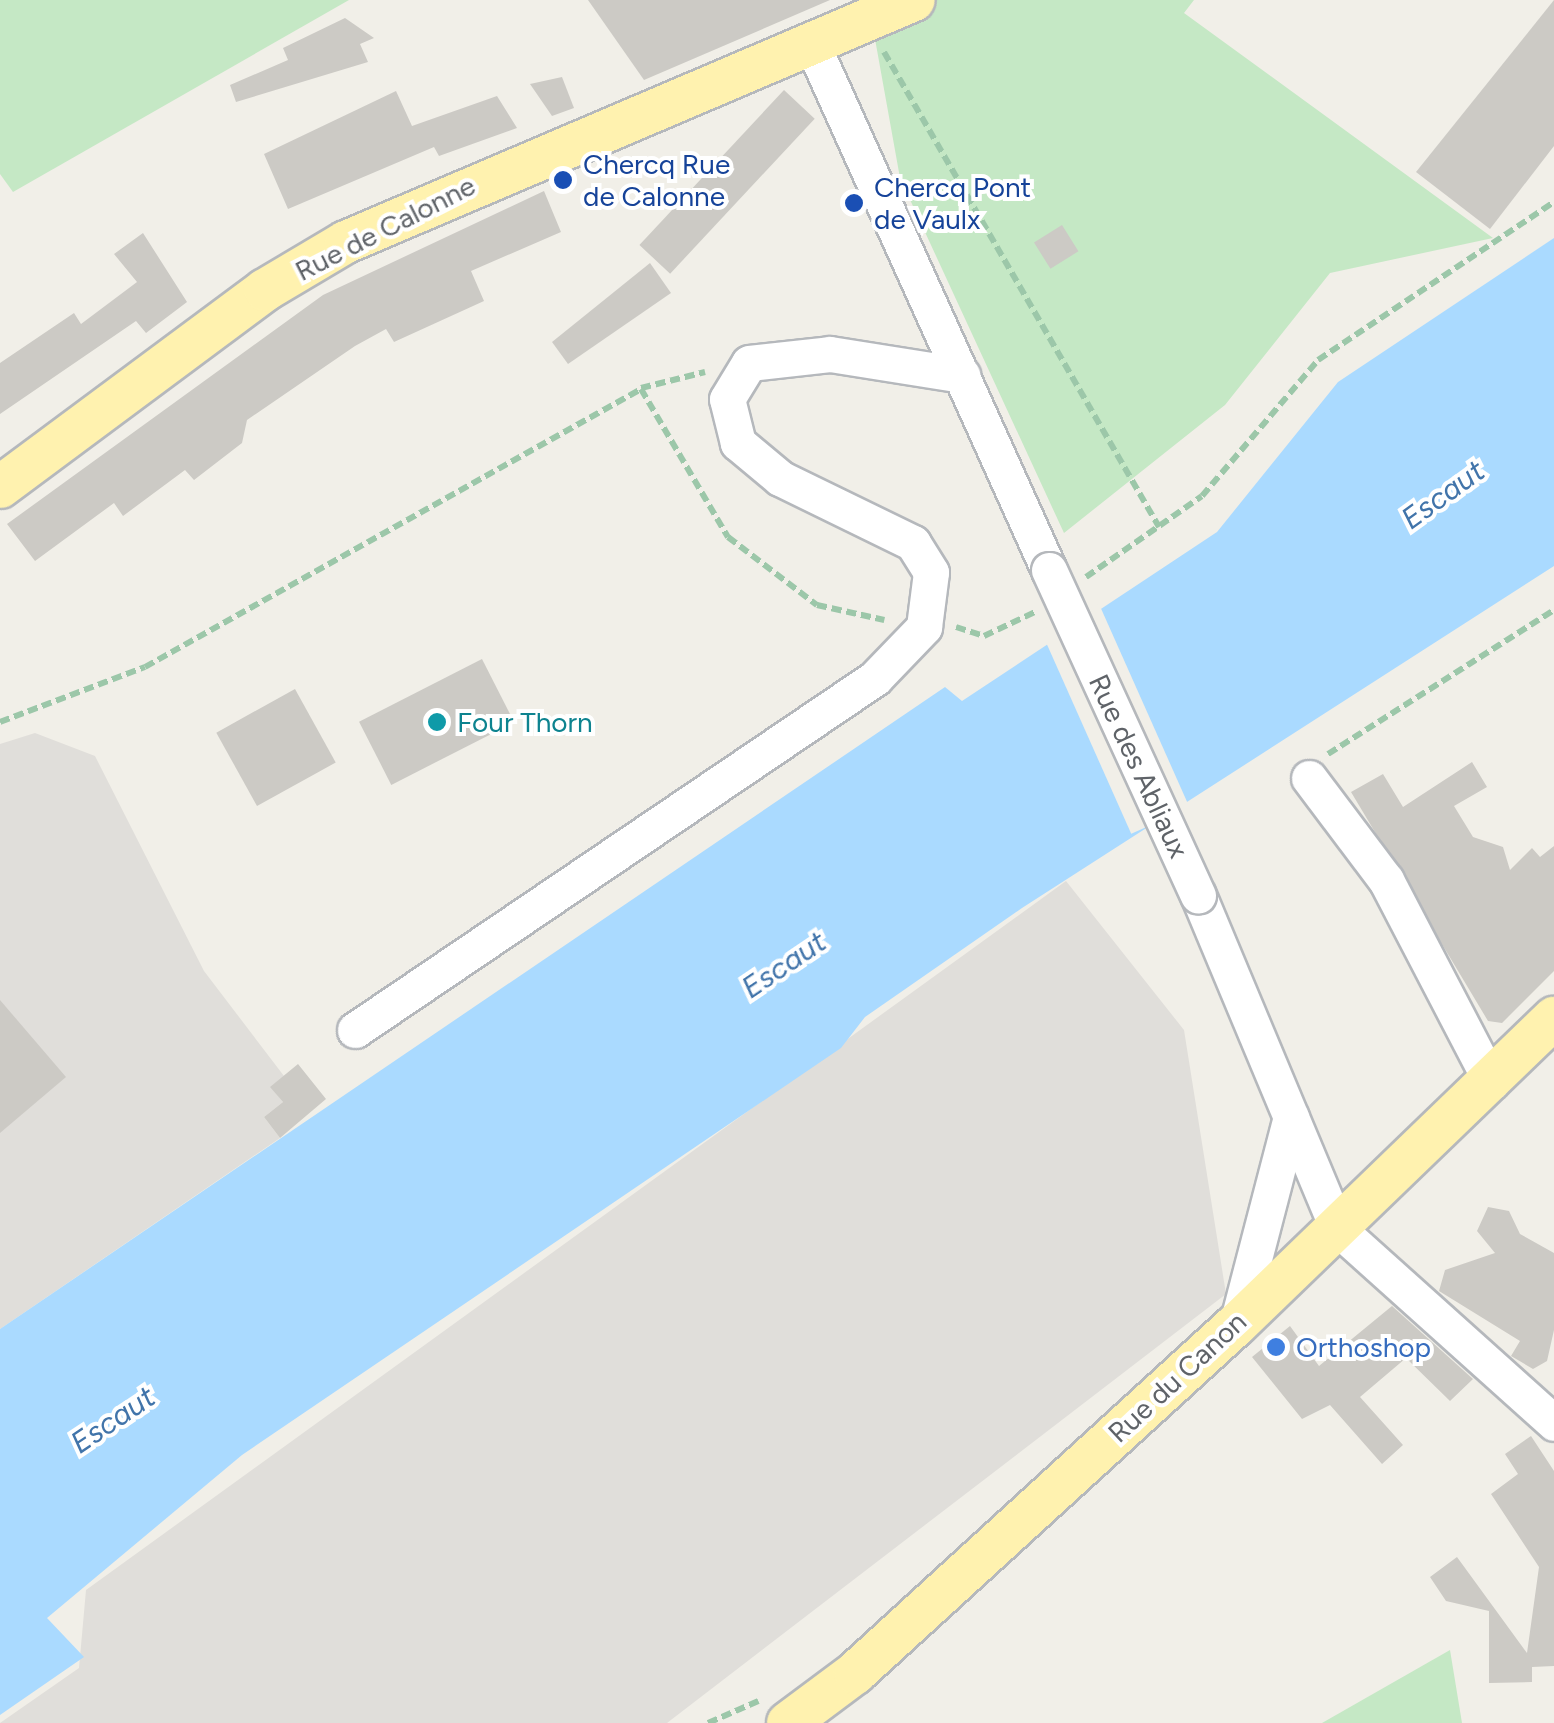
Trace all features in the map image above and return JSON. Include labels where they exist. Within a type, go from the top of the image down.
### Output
[{"type":"main road","name":"Rue de Calonne","points":[[0,487],[265,290],[346,242],[914,0]]},
{"type":"main road","name":"Rue du Canon","points":[[788,1723],[855,1673],[1236,1324],[1554,1018]]},
{"type":"street","name":"Rue des Abliaux","points":[[811,42],[1198,895],[1337,1228],[1554,1422]]},
{"type":"street","points":[[355,1030],[875,678],[924,627],[931,572],[913,543],[780,478],[738,443],[728,399],[749,363],[792,352],[962,375]]},
{"type":"street","points":[[1309,778],[1386,880],[1491,1082]]},
{"type":"street","points":[[1236,1324],[1291,1117]]},
{"type":"path","points":[[873,17],[890,68],[1159,527]]},
{"type":"path","points":[[641,388],[728,537],[829,611],[984,636],[1202,496],[1318,360],[1554,202]]},
{"type":"path","points":[[0,722],[145,667],[641,388],[684,371],[742,374]]},
{"type":"path","points":[[1309,778],[1333,748],[1554,610]]},
{"type":"shaded area","points":[[35,733],[95,756],[204,971],[284,1076],[271,1087],[283,1102],[264,1117],[280,1138],[0,1329],[0,744]]},
{"type":"shaded area","points":[[1066,881],[1184,1030],[1226,1294],[667,1723],[0,1723],[79,1668],[86,1590]]},
{"type":"green space","points":[[0,0],[349,0],[13,192],[0,174]]},
{"type":"green space","points":[[868,0],[1194,0],[1184,13],[1493,238],[1330,273],[1225,405],[1064,533],[900,178]]},
{"type":"green space","points":[[1450,1650],[1462,1723],[1322,1723]]},
{"type":"water","name":"Escaut","points":[[1554,238],[1554,566],[1022,908],[865,1017],[841,1048],[242,1455],[47,1618],[84,1657],[0,1715],[0,1329],[945,687],[962,701],[1217,532],[1338,382]]},
{"type":"pier","points":[[1099,604],[1190,808],[1131,834],[1041,630]]},
{"type":"building","points":[[588,0],[830,0],[644,80]]},
{"type":"building","points":[[1554,0],[1554,146],[1490,229],[1416,172]]},
{"type":"building","points":[[345,18],[374,38],[360,44],[368,62],[236,102],[230,85],[288,60],[283,48]]},
{"type":"building","points":[[562,77],[574,108],[552,116],[530,84]]},
{"type":"building","points":[[784,90],[815,119],[670,274],[639,245]]},
{"type":"building","points":[[396,91],[412,126],[497,96],[517,128],[439,156],[434,147],[288,209],[264,154]]},
{"type":"building","points":[[544,191],[561,232],[471,271],[484,301],[394,342],[386,329],[355,346],[247,420],[242,443],[194,480],[185,470],[123,516],[114,503],[35,561],[7,524],[323,295]]},
{"type":"building","points":[[1062,225],[1078,251],[1050,269],[1034,242]]},
{"type":"building","points":[[143,233],[187,302],[146,333],[136,321],[0,414],[0,363],[74,313],[81,324],[137,282],[114,254]]},
{"type":"building","points":[[650,263],[671,293],[568,364],[552,342]]},
{"type":"building","name":"Four Thorn","points":[[482,659],[514,722],[391,785],[359,722]]},
{"type":"building","points":[[295,689],[336,762],[257,806],[216,733]]},
{"type":"building","points":[[1472,762],[1487,787],[1454,806],[1473,837],[1503,847],[1510,870],[1532,848],[1540,857],[1554,846],[1554,971],[1502,1023],[1488,1021],[1351,792],[1383,774],[1403,807]]},
{"type":"building","points":[[0,1000],[66,1077],[0,1133]]},
{"type":"building","points":[[298,1064],[326,1099],[280,1138],[264,1117],[283,1102],[270,1087]]},
{"type":"building","points":[[1488,1207],[1509,1211],[1520,1234],[1554,1253],[1554,1330],[1547,1361],[1533,1369],[1511,1356],[1520,1341],[1439,1291],[1445,1270],[1495,1253],[1477,1231]]},
{"type":"building","points":[[1392,1306],[1473,1379],[1450,1401],[1406,1358],[1360,1397],[1403,1445],[1382,1464],[1330,1405],[1302,1419],[1252,1357],[1290,1326],[1319,1366]]},
{"type":"building","points":[[1531,1436],[1554,1471],[1554,1666],[1532,1667],[1532,1682],[1489,1683],[1489,1611],[1446,1601],[1430,1577],[1457,1557],[1527,1653],[1539,1567],[1491,1494],[1518,1474],[1505,1454]]},
{"type":"place","name":"Chercq Rue de Calonne","points":[[563,180]]},
{"type":"place","name":"Chercq Pont de Vaulx","points":[[854,203]]},
{"type":"place","name":"Four Thorn","points":[[437,722]]},
{"type":"place","name":"Orthoshop","points":[[1276,1347]]}]
